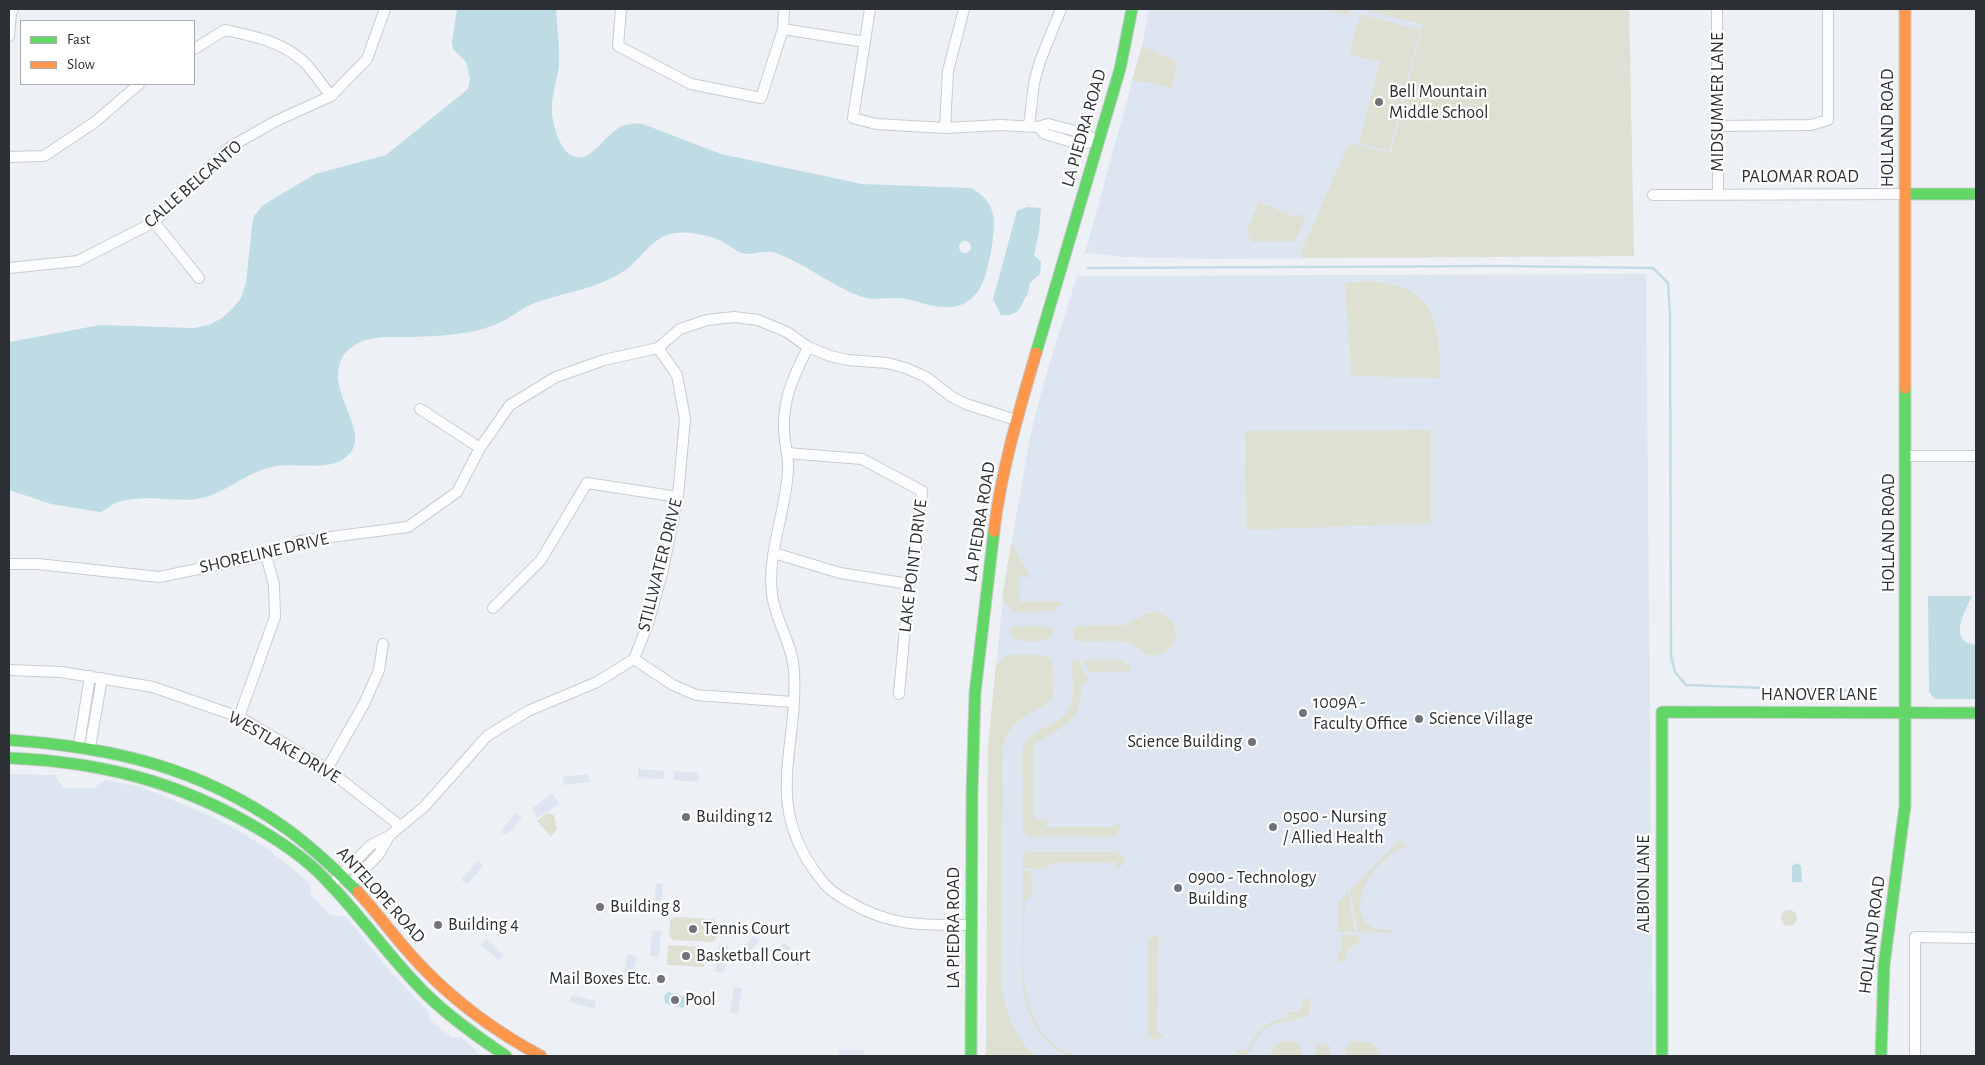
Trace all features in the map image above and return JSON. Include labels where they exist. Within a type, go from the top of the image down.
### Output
[{"type":"main road","name":"LA PIEDRA ROAD","points":[[971,1056],[972,774],[976,681],[996,511],[1016,420],[1120,69],[1132,9]]},
{"type":"main road","name":"HOLLAND ROAD","points":[[1881,1056],[1881,1004],[1884,964],[1899,859],[1904,806],[1906,713],[1906,9]]},
{"type":"main road","name":"PALOMAR ROAD","points":[[1906,194],[1976,194]]},
{"type":"main road","name":"HANOVER LANE","points":[[1662,712],[1976,713]]},
{"type":"main road","name":"ALBION LANE","points":[[1662,712],[1662,1056]]},
{"type":"main road","name":"ANTELOPE ROAD","points":[[9,740],[85,746],[140,758],[203,780],[260,811],[292,832],[342,874],[411,954],[452,995],[502,1033],[541,1056]]},
{"type":"main road","points":[[9,757],[21,751],[74,754],[85,746]]},
{"type":"main road","name":"ANTELOPE ROAD","points":[[9,757],[78,763],[142,775],[211,802],[242,818],[308,863],[331,885],[418,986],[450,1016],[506,1056]]},
{"type":"main road","points":[[78,763],[85,758],[96,757],[160,771],[174,769]]},
{"type":"street","points":[[9,36],[13,9]]},
{"type":"street","name":"CALLE BELCANTO","points":[[9,268],[78,262],[154,222],[230,147],[276,121],[331,96],[367,60],[385,9]]},
{"type":"street","points":[[620,9],[618,46],[691,84],[761,98],[782,29],[784,9]]},
{"type":"street","points":[[870,9],[853,118],[876,124],[945,128],[1048,124],[1083,133],[1098,141]]},
{"type":"street","points":[[945,128],[948,71],[964,9]]},
{"type":"street","points":[[1033,126],[1034,83],[1040,61],[1061,9]]},
{"type":"street","name":"MIDSUMMER LANE","points":[[1717,9],[1718,194]]},
{"type":"street","points":[[1718,126],[1812,125],[1828,120],[1828,9]]},
{"type":"street","points":[[782,29],[865,42]]},
{"type":"street","points":[[195,48],[225,30],[247,34],[280,44],[306,64],[331,96]]},
{"type":"street","points":[[9,157],[44,156],[95,122],[138,85]]},
{"type":"street","name":"PALOMAR ROAD","points":[[1653,195],[1906,194]]},
{"type":"street","points":[[154,222],[199,278]]},
{"type":"street","name":"SHORELINE DRIVE","points":[[9,564],[38,564],[159,577],[266,555],[300,541],[408,527],[457,492],[480,448],[510,405],[556,377],[604,360],[658,348],[680,329],[707,320],[734,318],[758,320],[787,332],[808,347],[830,356],[848,360],[887,363],[906,368],[926,377],[952,397],[966,404],[1016,420]]},
{"type":"street","points":[[808,347],[792,379],[786,397],[784,432],[788,471],[771,577],[772,596],[789,644],[794,670],[786,780],[787,807],[794,834],[820,879],[841,898],[867,913],[890,921],[915,924],[971,925]]},
{"type":"street","name":"STILLWATER DRIVE","points":[[634,659],[648,624],[662,574],[678,497],[685,420],[677,375],[658,348]]},
{"type":"street","points":[[420,409],[480,448]]},
{"type":"street","name":"LAKE POINT DRIVE","points":[[787,453],[862,459],[922,491],[916,547],[909,584],[899,694]]},
{"type":"street","points":[[1906,456],[1976,456]]},
{"type":"street","points":[[494,608],[541,560],[586,483],[678,497]]},
{"type":"street","points":[[774,553],[840,573],[909,584]]},
{"type":"street","points":[[239,717],[275,617],[274,585],[266,555]]},
{"type":"street","points":[[327,769],[364,704],[379,670],[382,644]]},
{"type":"street","points":[[331,885],[371,845],[388,836],[425,806],[487,736],[528,711],[597,682],[634,659],[673,685],[696,695],[793,702]]},
{"type":"street","name":"WESTLAKE DRIVE","points":[[9,670],[90,676],[153,687],[239,717],[327,769],[399,826]]},
{"type":"street","points":[[85,746],[90,676]]},
{"type":"street","points":[[85,746],[102,678]]},
{"type":"street","points":[[350,884],[379,854],[388,836]]},
{"type":"street","points":[[1915,1056],[1914,937],[1976,938]]},
{"type":"shaded area","name":"Bell Mountain Middle School","points":[[1149,9],[1319,9],[1347,15],[1350,9],[1629,9],[1634,256],[1212,259],[1123,257],[1085,253],[1142,46]]},
{"type":"shaded area","points":[[1319,9],[1350,9],[1348,15]]},
{"type":"shaded area","points":[[1361,9],[1629,9],[1634,256],[1301,258],[1302,250],[1347,148],[1354,144],[1391,153],[1423,24]]},
{"type":"shaded area","points":[[1360,14],[1420,30],[1389,151],[1359,143],[1380,62],[1349,54]]},
{"type":"shaded area","points":[[1142,46],[1178,62],[1171,88],[1146,81],[1146,83],[1132,80]]},
{"type":"shaded area","points":[[1259,202],[1295,217],[1298,214],[1306,217],[1295,241],[1253,242],[1250,240],[1247,230]]},
{"type":"shaded area","points":[[1646,274],[1653,1056],[986,1056],[988,746],[1004,586],[1030,437],[1045,378],[1077,276]]},
{"type":"shaded area","points":[[1373,281],[1408,290],[1427,307],[1436,328],[1440,378],[1351,376],[1345,283]]},
{"type":"shaded area","points":[[1430,430],[1431,523],[1246,530],[1245,431]]},
{"type":"shaded area","points":[[1011,543],[1030,577],[1019,577],[1020,602],[1061,601],[1061,606],[1058,606],[1053,611],[1013,612],[1002,599]]},
{"type":"shaded area","points":[[1155,612],[1170,620],[1176,633],[1172,646],[1166,652],[1158,655],[1149,655],[1126,642],[1079,641],[1073,636],[1073,631],[1077,626],[1126,625],[1144,614]]},
{"type":"shaded area","points":[[1014,626],[1046,626],[1052,629],[1053,634],[1045,640],[1025,642],[1010,636],[1010,630]]},
{"type":"shaded area","points":[[1007,655],[1045,655],[1052,660],[1053,696],[1051,701],[1015,724],[1010,730],[1003,747],[1001,983],[1005,1004],[1016,1032],[1021,1041],[1035,1056],[986,1056],[988,746],[996,665]]},
{"type":"shaded area","points":[[1077,660],[1089,679],[1082,686],[1080,703],[1076,713],[1065,725],[1033,747],[1033,816],[1037,819],[1049,820],[1045,827],[1113,827],[1117,822],[1120,824],[1120,830],[1115,837],[1028,836],[1023,831],[1022,751],[1031,736],[1054,723],[1067,712],[1073,694],[1072,661]]},
{"type":"shaded area","points":[[1085,660],[1122,661],[1131,667],[1131,671],[1092,672],[1088,670],[1084,662]]},
{"type":"shaded area","points":[[638,769],[664,771],[663,779],[638,778]]},
{"type":"shaded area","points":[[674,771],[699,773],[698,782],[673,780]]},
{"type":"shaded area","points":[[9,774],[55,775],[64,788],[93,788],[106,780],[141,787],[204,813],[238,830],[269,850],[310,883],[311,895],[330,915],[346,917],[388,969],[428,1011],[429,1019],[452,1038],[460,1037],[472,1046],[480,1056],[9,1056]]},
{"type":"shaded area","points":[[588,774],[590,782],[564,785],[563,777]]},
{"type":"shaded area","points":[[553,793],[559,803],[538,818],[531,809]]},
{"type":"shaded area","points":[[515,813],[522,818],[507,835],[500,832]]},
{"type":"shaded area","points":[[547,813],[554,815],[557,829],[551,837],[537,821]]},
{"type":"shaded area","points":[[1400,840],[1409,847],[1395,852],[1382,862],[1371,875],[1363,890],[1360,905],[1363,918],[1373,927],[1391,930],[1391,933],[1358,932],[1350,890]]},
{"type":"shaded area","points":[[1029,852],[1117,852],[1121,854],[1124,861],[1122,866],[1117,869],[1115,868],[1117,862],[1051,863],[1047,869],[1022,868],[1024,855]]},
{"type":"shaded area","points":[[478,860],[483,866],[468,884],[461,880]]},
{"type":"shaded area","points":[[1023,870],[1031,871],[1032,895],[1025,900],[1023,966],[1031,1009],[1040,1028],[1054,1044],[1074,1056],[1060,1052],[1047,1041],[1033,1021],[1026,1006],[1022,976]]},
{"type":"shaded area","points":[[656,883],[663,884],[661,907],[654,907]]},
{"type":"shaded area","points":[[1348,892],[1355,932],[1338,932],[1338,902]]},
{"type":"shaded area","points":[[1789,910],[1795,912],[1797,918],[1795,924],[1789,926],[1783,924],[1781,918],[1783,912]]},
{"type":"shaded area","name":"Tennis Court","points":[[674,917],[714,919],[717,922],[716,939],[712,942],[672,940],[669,936],[670,921]]},
{"type":"shaded area","points":[[652,931],[661,931],[659,957],[650,956]]},
{"type":"shaded area","points":[[1341,935],[1357,935],[1361,943],[1351,946],[1345,961],[1338,963],[1338,952],[1341,952]]},
{"type":"shaded area","points":[[753,936],[759,941],[743,960],[737,956]]},
{"type":"shaded area","points":[[1152,936],[1158,936],[1157,1031],[1164,1036],[1157,1040],[1150,1037],[1148,1033],[1148,942]]},
{"type":"shaded area","points":[[486,939],[503,955],[499,960],[480,945]]},
{"type":"shaded area","points":[[784,943],[803,959],[798,966],[778,950]]},
{"type":"shaded area","points":[[719,944],[729,946],[724,973],[715,972]]},
{"type":"shaded area","name":"Basketball Court","points":[[668,945],[705,947],[704,967],[667,965]]},
{"type":"shaded area","points":[[628,954],[637,956],[631,980],[623,978]]},
{"type":"shaded area","points":[[734,987],[742,988],[738,1014],[730,1012]]},
{"type":"shaded area","points":[[572,995],[596,1001],[595,1009],[569,1002]]},
{"type":"shaded area","points":[[1309,997],[1310,1010],[1308,1015],[1302,1018],[1295,1018],[1295,1021],[1276,1023],[1270,1026],[1260,1034],[1246,1056],[1238,1056],[1237,1050],[1247,1050],[1263,1027],[1274,1021],[1289,1018],[1287,1012],[1296,1012],[1301,1009],[1303,1001]]},
{"type":"shaded area","points":[[1282,1041],[1296,1041],[1301,1049],[1301,1056],[1269,1056],[1276,1045]]},
{"type":"shaded area","points":[[1351,1041],[1368,1042],[1378,1047],[1380,1056],[1345,1056],[1345,1049]]},
{"type":"shaded area","points":[[1323,1042],[1330,1046],[1331,1056],[1315,1056],[1316,1045]]},
{"type":"shaded area","points":[[839,1050],[864,1050],[864,1056],[839,1056]]},
{"type":"water","points":[[457,9],[556,9],[559,66],[552,113],[559,141],[567,152],[576,157],[587,156],[619,127],[634,123],[643,124],[721,154],[862,184],[971,188],[982,195],[988,202],[992,209],[994,221],[989,263],[980,288],[968,301],[952,307],[935,306],[900,298],[864,298],[838,286],[797,262],[776,253],[741,253],[724,242],[710,237],[692,233],[675,233],[667,235],[654,243],[630,266],[614,277],[592,286],[535,303],[505,320],[484,329],[451,335],[376,338],[353,346],[346,352],[339,366],[338,381],[353,425],[355,438],[352,450],[342,460],[317,466],[289,465],[272,467],[254,473],[202,498],[181,500],[144,498],[129,500],[115,503],[100,512],[51,504],[9,490],[9,342],[100,325],[193,328],[209,325],[222,318],[241,298],[246,283],[254,216],[263,205],[315,174],[386,155],[468,89],[470,78],[466,62],[453,49],[452,42]]},
{"type":"water","points":[[1027,207],[1041,208],[1039,233],[1034,255],[1041,262],[1040,274],[1030,283],[1028,293],[1018,311],[1010,315],[1001,315],[993,299],[1017,211]]},
{"type":"water","points":[[1928,596],[1972,596],[1960,625],[1960,632],[1962,638],[1967,643],[1976,645],[1976,699],[1935,699],[1929,692]]},
{"type":"water","points":[[1797,863],[1801,866],[1802,882],[1792,882],[1792,866]]},
{"type":"water","name":"Pool","points":[[668,992],[686,997],[687,1005],[683,1008],[665,1003],[664,996]]},
{"type":"pier","points":[[963,241],[967,241],[971,247],[967,253],[963,253],[959,249],[959,245]]},
{"type":"waterway","points":[[1088,268],[1503,266],[1653,268],[1668,283],[1670,313],[1671,656],[1675,672],[1686,685],[1765,688]]},
{"type":"waterway","points":[[1812,689],[1865,691]]},
{"type":"traffic: fast","points":[[1036,353],[1120,69],[1132,9]]},
{"type":"traffic: fast","points":[[1906,194],[1976,194]]},
{"type":"traffic: fast","points":[[1881,1056],[1884,965],[1905,806],[1905,388]]},
{"type":"traffic: fast","points":[[971,1056],[972,793],[975,693],[994,531]]},
{"type":"traffic: fast","points":[[1662,1056],[1662,712],[1976,713]]},
{"type":"traffic: fast","points":[[9,740],[47,743],[118,755],[187,775],[220,789],[252,806],[294,834],[358,892]]},
{"type":"traffic: fast","points":[[9,758],[75,764],[137,777],[168,786],[227,812],[266,833],[300,856],[323,877],[428,996],[466,1028],[506,1056]]},
{"type":"traffic: slow","points":[[1905,9],[1905,388]]},
{"type":"traffic: slow","points":[[994,531],[1006,464],[1036,353]]},
{"type":"traffic: slow","points":[[358,892],[415,960],[437,982],[494,1028],[541,1056]]},
{"type":"place","name":"Bell Mountain Middle School","points":[[1379,102]]},
{"type":"place","name":"1009A - Faculty Office","points":[[1303,713]]},
{"type":"place","name":"Science Village","points":[[1419,719]]},
{"type":"place","name":"Science Building","points":[[1252,742]]},
{"type":"place","name":"Building 12","points":[[686,817]]},
{"type":"place","name":"0500 - Nursing / Allied Health","points":[[1273,827]]},
{"type":"place","name":"0900 - Technology Building","points":[[1178,888]]},
{"type":"place","name":"Building 8","points":[[600,907]]},
{"type":"place","name":"Building 4","points":[[438,925]]},
{"type":"place","name":"Tennis Court","points":[[693,929]]},
{"type":"place","name":"Basketball Court","points":[[686,956]]},
{"type":"place","name":"Mail Boxes Etc.","points":[[661,979]]},
{"type":"place","name":"Pool","points":[[675,1000]]}]
